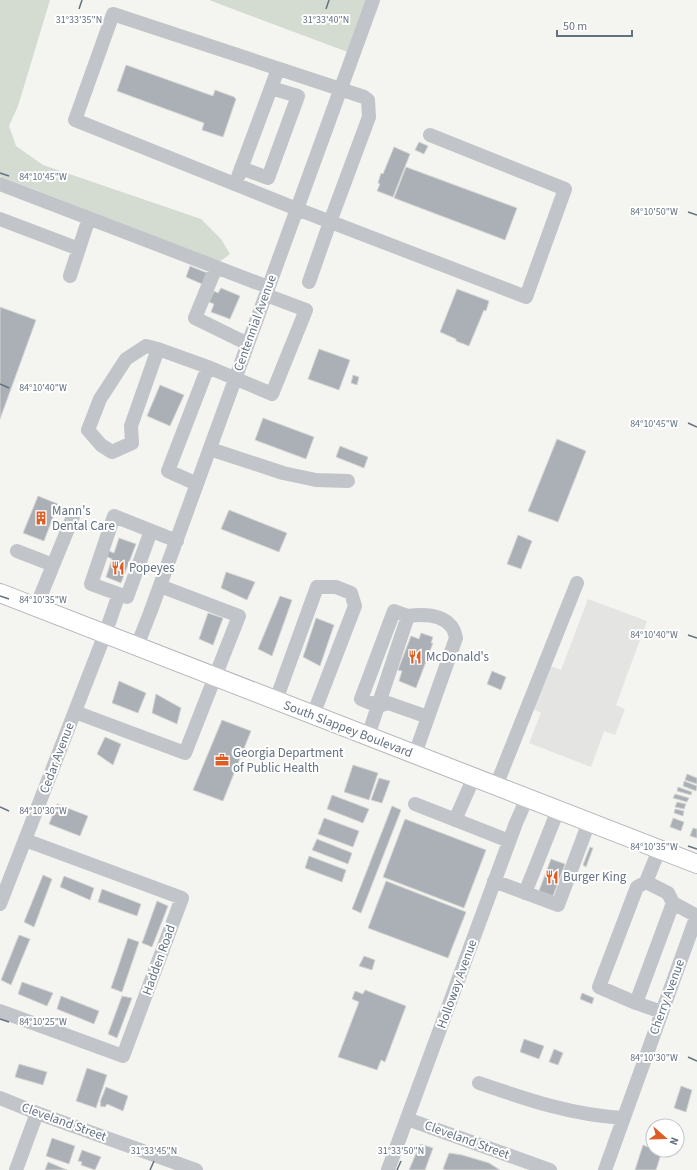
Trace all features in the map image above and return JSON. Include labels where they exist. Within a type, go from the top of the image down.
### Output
[{"type":"main road","name":"South Slappey Boulevard","points":[[0,593],[697,864]]},
{"type":"street","name":"Centennial Avenue","points":[[137,646],[177,541],[372,0]]},
{"type":"street","points":[[309,282],[330,222],[369,117],[368,100],[340,89],[114,14],[75,120],[235,185],[330,222],[526,297],[565,188],[430,135]]},
{"type":"street","points":[[235,185],[278,69]]},
{"type":"street","points":[[241,168],[268,178],[298,96],[271,88]]},
{"type":"street","points":[[0,184],[216,267],[306,310],[272,394],[208,367],[158,349],[146,346],[126,359],[100,399],[88,430],[101,445],[112,452],[132,443],[131,426],[158,349]]},
{"type":"street","points":[[70,276],[89,218]]},
{"type":"street","points":[[0,219],[79,249]]},
{"type":"street","points":[[216,267],[195,318],[248,344]]},
{"type":"street","points":[[197,484],[168,471],[208,367]]},
{"type":"street","points":[[210,449],[283,473],[316,480],[348,481]]},
{"type":"street","points":[[36,607],[74,514]]},
{"type":"street","points":[[152,531],[127,597],[90,584],[114,516],[152,531],[177,541]]},
{"type":"street","points":[[17,551],[53,565]]},
{"type":"street","points":[[496,786],[577,583]]},
{"type":"street","points":[[75,712],[185,753],[239,616],[160,586]]},
{"type":"street","points":[[276,700],[317,587],[336,587],[351,593],[355,606],[313,715]]},
{"type":"street","name":"Cedar Avenue","points":[[0,904],[106,634],[119,594]]},
{"type":"street","points":[[368,736],[408,616],[422,614],[442,618],[452,627],[456,638],[415,754]]},
{"type":"street","points":[[378,706],[388,703],[428,717]]},
{"type":"street","points":[[455,820],[474,777]]},
{"type":"street","name":"Holloway Avenue","points":[[388,1170],[509,841],[528,798]]},
{"type":"street","points":[[415,804],[509,841]]},
{"type":"street","points":[[531,895],[558,810]]},
{"type":"street","points":[[494,881],[558,905],[589,822]]},
{"type":"street","name":"Hadden Road","points":[[0,1011],[123,1056],[182,898],[25,840]]},
{"type":"street","points":[[660,850],[646,882],[637,887],[598,987],[662,1012]]},
{"type":"street","points":[[646,882],[668,893],[673,903],[697,915]]},
{"type":"street","points":[[636,1003],[673,903]]},
{"type":"street","name":"Cherry Avenue","points":[[605,1170],[697,915]]},
{"type":"street","points":[[479,1083],[542,1104],[598,1117],[624,1118]]},
{"type":"street","name":"Cleveland Street","points":[[0,1098],[37,1113],[196,1170]]},
{"type":"street","points":[[16,1170],[37,1113]]},
{"type":"street","name":"Cleveland Street","points":[[407,1119],[550,1170]]},
{"type":"shaded area","points":[[0,0],[50,0],[18,106],[9,126],[16,146],[43,165],[201,219],[221,239],[230,254],[219,262],[0,176]]},
{"type":"shaded area","points":[[209,0],[373,0],[353,54]]},
{"type":"shaded area","points":[[588,599],[647,621],[616,705],[625,709],[615,735],[604,731],[591,767],[529,743],[541,713],[533,709],[550,666],[561,670]]},
{"type":"building","points":[[126,65],[213,96],[215,90],[234,97],[236,99],[223,137],[202,130],[204,123],[117,91]]},
{"type":"building","points":[[419,142],[428,146],[424,154],[415,150]]},
{"type":"building","points":[[394,147],[410,154],[393,197],[377,191],[380,184],[378,183],[381,173],[383,174]]},
{"type":"building","points":[[406,167],[517,208],[505,240],[394,198]]},
{"type":"building","points":[[190,266],[207,273],[202,284],[186,277]]},
{"type":"building","points":[[221,288],[240,296],[230,319],[211,312],[214,304],[209,302],[214,291],[218,293]]},
{"type":"building","points":[[457,289],[489,301],[486,311],[484,310],[469,346],[440,332]]},
{"type":"building","points":[[0,307],[36,320],[0,419]]},
{"type":"building","points":[[319,349],[350,360],[339,390],[308,379]]},
{"type":"building","points":[[353,375],[359,377],[357,385],[351,383]]},
{"type":"building","points":[[160,385],[184,395],[170,426],[147,416]]},
{"type":"building","points":[[263,418],[314,437],[306,459],[255,440]]},
{"type":"building","points":[[557,439],[586,451],[558,522],[528,511]]},
{"type":"building","points":[[340,446],[368,457],[364,468],[336,457]]},
{"type":"building","name":"Mann's Dental Care","points":[[38,496],[58,504],[44,541],[23,533]]},
{"type":"building","points":[[229,510],[287,533],[279,552],[221,529]]},
{"type":"building","points":[[518,535],[532,541],[521,569],[507,564]]},
{"type":"building","name":"Popeyes","points":[[119,538],[136,544],[121,583],[106,577],[112,559],[104,555],[106,550],[114,553]]},
{"type":"building","points":[[226,572],[255,582],[247,600],[221,588]]},
{"type":"building","points":[[280,596],[292,600],[272,656],[258,649]]},
{"type":"building","points":[[208,613],[223,618],[213,645],[199,639]]},
{"type":"building","points":[[316,618],[334,625],[320,666],[303,657]]},
{"type":"building","name":"McDonald's","points":[[421,633],[433,637],[431,643],[433,643],[416,688],[399,681],[402,671],[398,670],[411,636],[419,639]]},
{"type":"building","points":[[492,671],[506,677],[501,690],[487,684]]},
{"type":"building","points":[[119,681],[146,693],[138,713],[112,703]]},
{"type":"building","points":[[156,694],[181,708],[177,724],[152,713]]},
{"type":"building","name":"Georgia Department of Public Health","points":[[222,720],[251,731],[223,801],[193,790]]},
{"type":"building","points":[[105,737],[121,744],[113,765],[97,754]]},
{"type":"building","points":[[353,765],[378,773],[369,800],[344,792]]},
{"type":"building","points":[[687,774],[697,778],[697,784],[685,780]]},
{"type":"building","points":[[379,778],[390,781],[382,803],[371,800]]},
{"type":"building","points":[[684,781],[697,786],[696,791],[683,786]]},
{"type":"building","points":[[678,787],[692,792],[691,795],[677,791]]},
{"type":"building","points":[[675,794],[689,798],[687,802],[673,798]]},
{"type":"building","points":[[332,795],[369,809],[363,823],[327,809]]},
{"type":"building","points":[[677,802],[686,804],[684,809],[675,807]]},
{"type":"building","points":[[57,804],[88,816],[80,836],[49,824]]},
{"type":"building","points":[[392,806],[401,810],[361,913],[352,909]]},
{"type":"building","points":[[675,809],[684,811],[683,816],[674,813]]},
{"type":"building","points":[[324,818],[359,831],[353,847],[318,834]]},
{"type":"building","points":[[673,818],[684,822],[681,831],[670,827]]},
{"type":"building","points":[[405,819],[486,850],[464,908],[383,877]]},
{"type":"building","points":[[693,828],[697,829],[697,838],[690,836]]},
{"type":"building","points":[[317,839],[352,853],[348,864],[312,850]]},
{"type":"building","points":[[590,847],[593,848],[586,867],[583,865]]},
{"type":"building","points":[[309,856],[346,870],[342,882],[305,868]]},
{"type":"building","name":"Burger King","points":[[551,859],[565,864],[553,896],[539,891]]},
{"type":"building","points":[[43,875],[52,879],[34,927],[24,922]]},
{"type":"building","points":[[64,876],[94,888],[90,900],[60,887]]},
{"type":"building","points":[[386,881],[466,912],[448,958],[368,928]]},
{"type":"building","points":[[102,889],[141,904],[137,916],[98,902]]},
{"type":"building","points":[[157,901],[168,906],[152,947],[142,943]]},
{"type":"building","points":[[19,935],[30,939],[11,985],[1,980]]},
{"type":"building","points":[[128,938],[139,942],[122,992],[111,988]]},
{"type":"building","points":[[364,956],[375,960],[372,970],[359,966]]},
{"type":"building","points":[[22,982],[53,993],[47,1006],[18,994]]},
{"type":"building","points":[[365,990],[406,1006],[385,1062],[381,1060],[377,1070],[338,1057],[359,1002],[352,999],[355,991],[363,994]]},
{"type":"building","points":[[582,993],[594,998],[592,1004],[580,999]]},
{"type":"building","points":[[61,996],[99,1011],[94,1024],[57,1009]]},
{"type":"building","points":[[122,996],[132,998],[117,1038],[108,1034]]},
{"type":"building","points":[[524,1039],[544,1046],[539,1059],[520,1052]]},
{"type":"building","points":[[554,1049],[563,1053],[558,1065],[549,1062]]},
{"type":"building","points":[[19,1064],[47,1072],[43,1085],[15,1077]]},
{"type":"building","points":[[87,1068],[107,1075],[96,1108],[76,1101]]},
{"type":"building","points":[[681,1086],[692,1090],[686,1112],[674,1108]]},
{"type":"building","points":[[106,1087],[128,1096],[123,1111],[107,1104],[105,1107],[100,1106],[100,1102]]},
{"type":"building","points":[[52,1138],[75,1146],[69,1164],[46,1156]]},
{"type":"building","points":[[420,1144],[433,1148],[425,1170],[409,1170]]},
{"type":"building","points":[[643,1145],[645,1146],[645,1158],[660,1158],[656,1170],[635,1170]]},
{"type":"building","points":[[82,1150],[101,1157],[95,1170],[81,1165],[82,1162],[78,1161]]},
{"type":"building","points":[[449,1153],[462,1155],[489,1163],[500,1170],[443,1169]]},
{"type":"building","points":[[48,1162],[67,1170],[45,1170]]},
{"type":"place","name":"Mann's Dental Care","points":[[41,518]]},
{"type":"place","name":"Popeyes","points":[[118,568]]},
{"type":"place","name":"McDonald's","points":[[415,657]]},
{"type":"place","name":"Georgia Department of Public Health","points":[[222,760]]},
{"type":"place","name":"Burger King","points":[[552,877]]}]
